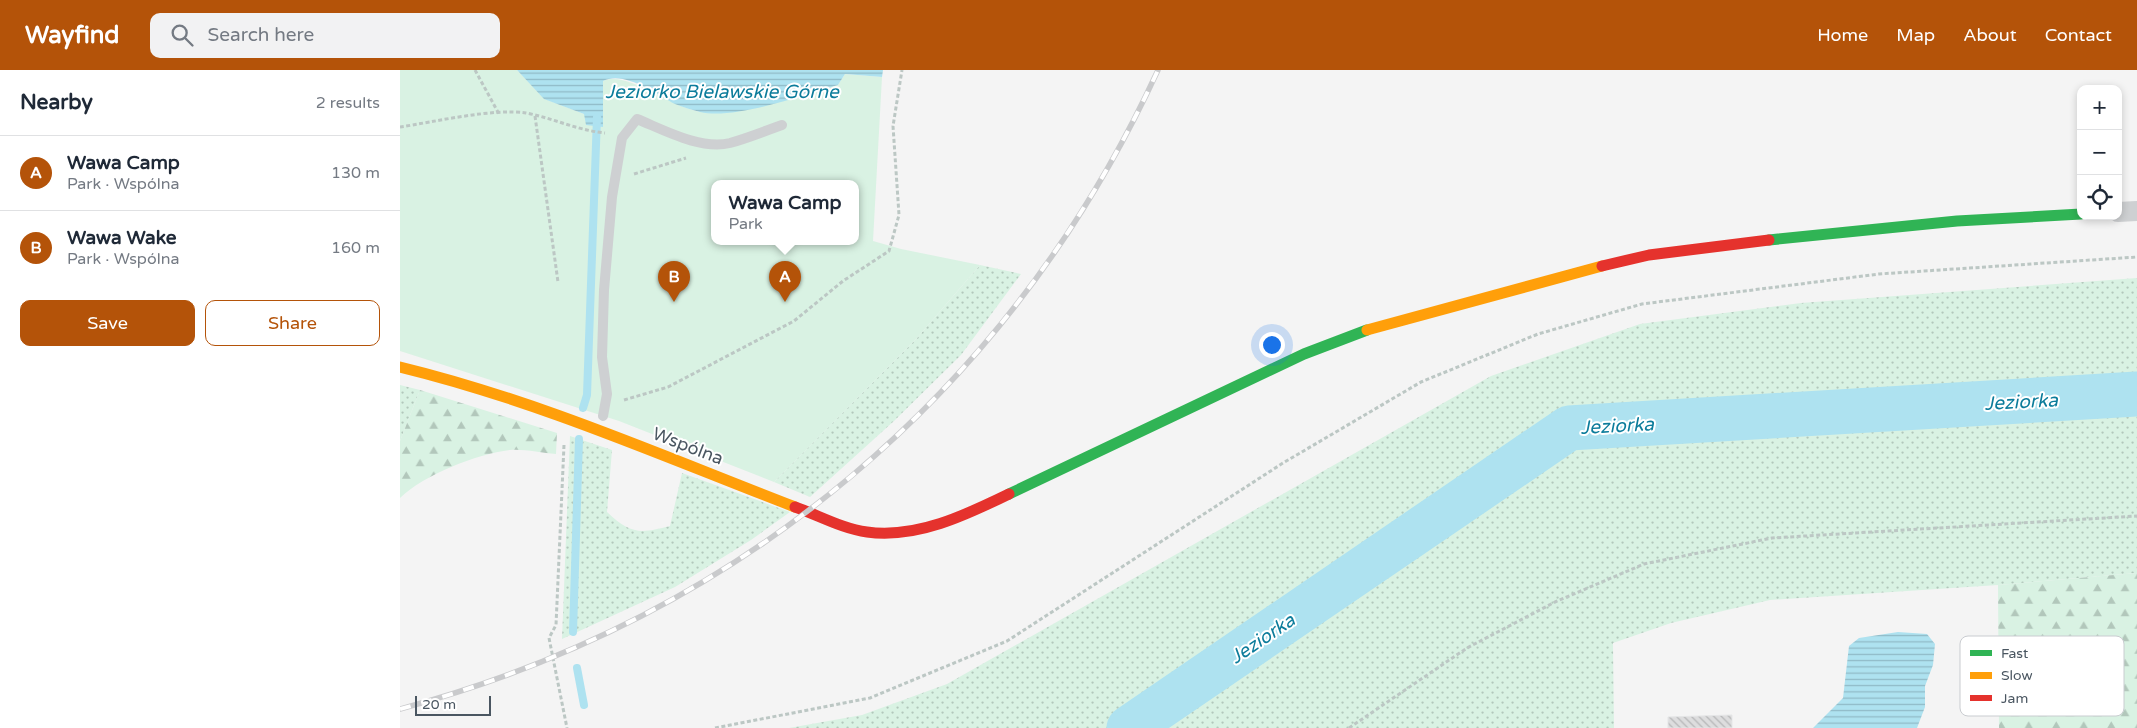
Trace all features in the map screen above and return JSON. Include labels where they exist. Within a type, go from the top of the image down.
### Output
[{"type":"street","points":[[2122,212],[2137,211]]},
{"type":"street","name":"Wspólna","points":[[400,367],[457,381],[565,418],[848,527],[867,532],[901,533],[918,530],[1001,498],[1304,354],[1369,329],[1543,281],[1649,255],[1695,248],[1957,221],[2077,214]]},
{"type":"lane","points":[[603,416],[607,406],[602,358],[604,290],[612,197],[622,138],[637,119],[675,135],[703,142],[728,143],[782,125]]},
{"type":"path","points":[[475,70],[499,114]]},
{"type":"path","points":[[607,406],[668,386],[794,321],[843,281],[889,251],[899,215],[892,126],[902,70]]},
{"type":"path","points":[[400,127],[499,114],[526,113],[581,130],[605,134]]},
{"type":"path","points":[[535,116],[558,282]]},
{"type":"path","points":[[716,728],[870,698],[1007,641],[1283,463],[1421,382],[1538,334],[1642,304],[1879,274],[2137,257]]},
{"type":"path","points":[[565,418],[556,625],[549,638],[567,728]]},
{"type":"path","points":[[1349,728],[1467,648],[1555,602],[1644,564],[1772,538],[2137,516]]},
{"type":"green space","points":[[400,70],[517,70],[545,99],[584,114],[603,127],[603,81],[613,79],[637,85],[690,109],[706,112],[825,89],[838,85],[845,74],[882,77],[873,241],[901,249],[980,265],[917,338],[774,482],[619,421],[400,351]]},
{"type":"green space","points":[[980,265],[1021,274],[961,355],[894,421],[810,497],[774,482],[917,338]]},
{"type":"green space","points":[[2137,278],[2137,573],[1998,585],[1770,600],[1671,623],[1613,643],[1614,728],[789,728],[862,715],[947,684],[1491,376],[1640,324],[1801,303]]},
{"type":"green space","points":[[400,385],[420,390],[400,441]]},
{"type":"green space","points":[[420,390],[557,433],[556,454],[515,450],[496,452],[467,461],[436,474],[410,489],[400,498],[400,441]]},
{"type":"green space","points":[[570,436],[612,450],[607,512],[622,525],[629,528],[643,531],[670,526],[682,473],[790,512],[751,540],[675,587],[562,639]]},
{"type":"green space","points":[[2137,573],[2137,728],[1999,728],[1999,716],[2124,716],[2124,636],[1998,636],[1998,585]]},
{"type":"water","name":"Jeziorko Bielawskie Górne","points":[[517,70],[883,70],[882,77],[845,74],[838,85],[807,95],[750,110],[715,114],[700,112],[675,104],[640,85],[630,81],[611,78],[603,81],[603,127],[586,125],[584,114],[544,99]]},
{"type":"water","points":[[1898,632],[1927,634],[1935,644],[1933,665],[1925,686],[1925,707],[1917,728],[1813,728],[1843,698],[1849,646],[1859,638]]},
{"type":"building","points":[[1732,715],[1732,728],[1668,728],[1668,717]]},
{"type":"waterway","points":[[583,408],[587,395],[597,117]]},
{"type":"waterway","name":"Jeziorka","points":[[1129,728],[1569,428],[2137,394]]},
{"type":"waterway","points":[[573,632],[579,439]]},
{"type":"waterway","points":[[577,668],[584,705]]},
{"type":"railway","points":[[400,709],[525,668],[642,616],[751,551],[852,476],[943,389],[1025,293],[1097,186],[1158,70]]},
{"type":"traffic: fast","points":[[1769,240],[1957,221],[2077,214]]},
{"type":"traffic: fast","points":[[1009,494],[1304,354],[1367,330]]},
{"type":"traffic: slow","points":[[1367,330],[1602,266]]},
{"type":"traffic: slow","points":[[400,367],[451,380],[550,413],[649,449],[795,507]]},
{"type":"traffic: jam","points":[[1602,266],[1649,255],[1769,240]]},
{"type":"traffic: jam","points":[[795,507],[849,528],[867,532],[904,532],[922,529],[958,517],[1009,494]]},
{"type":"place","name":"Wawa Wake","points":[[674,302]]},
{"type":"place","name":"Wawa Camp","points":[[785,302]]}]
